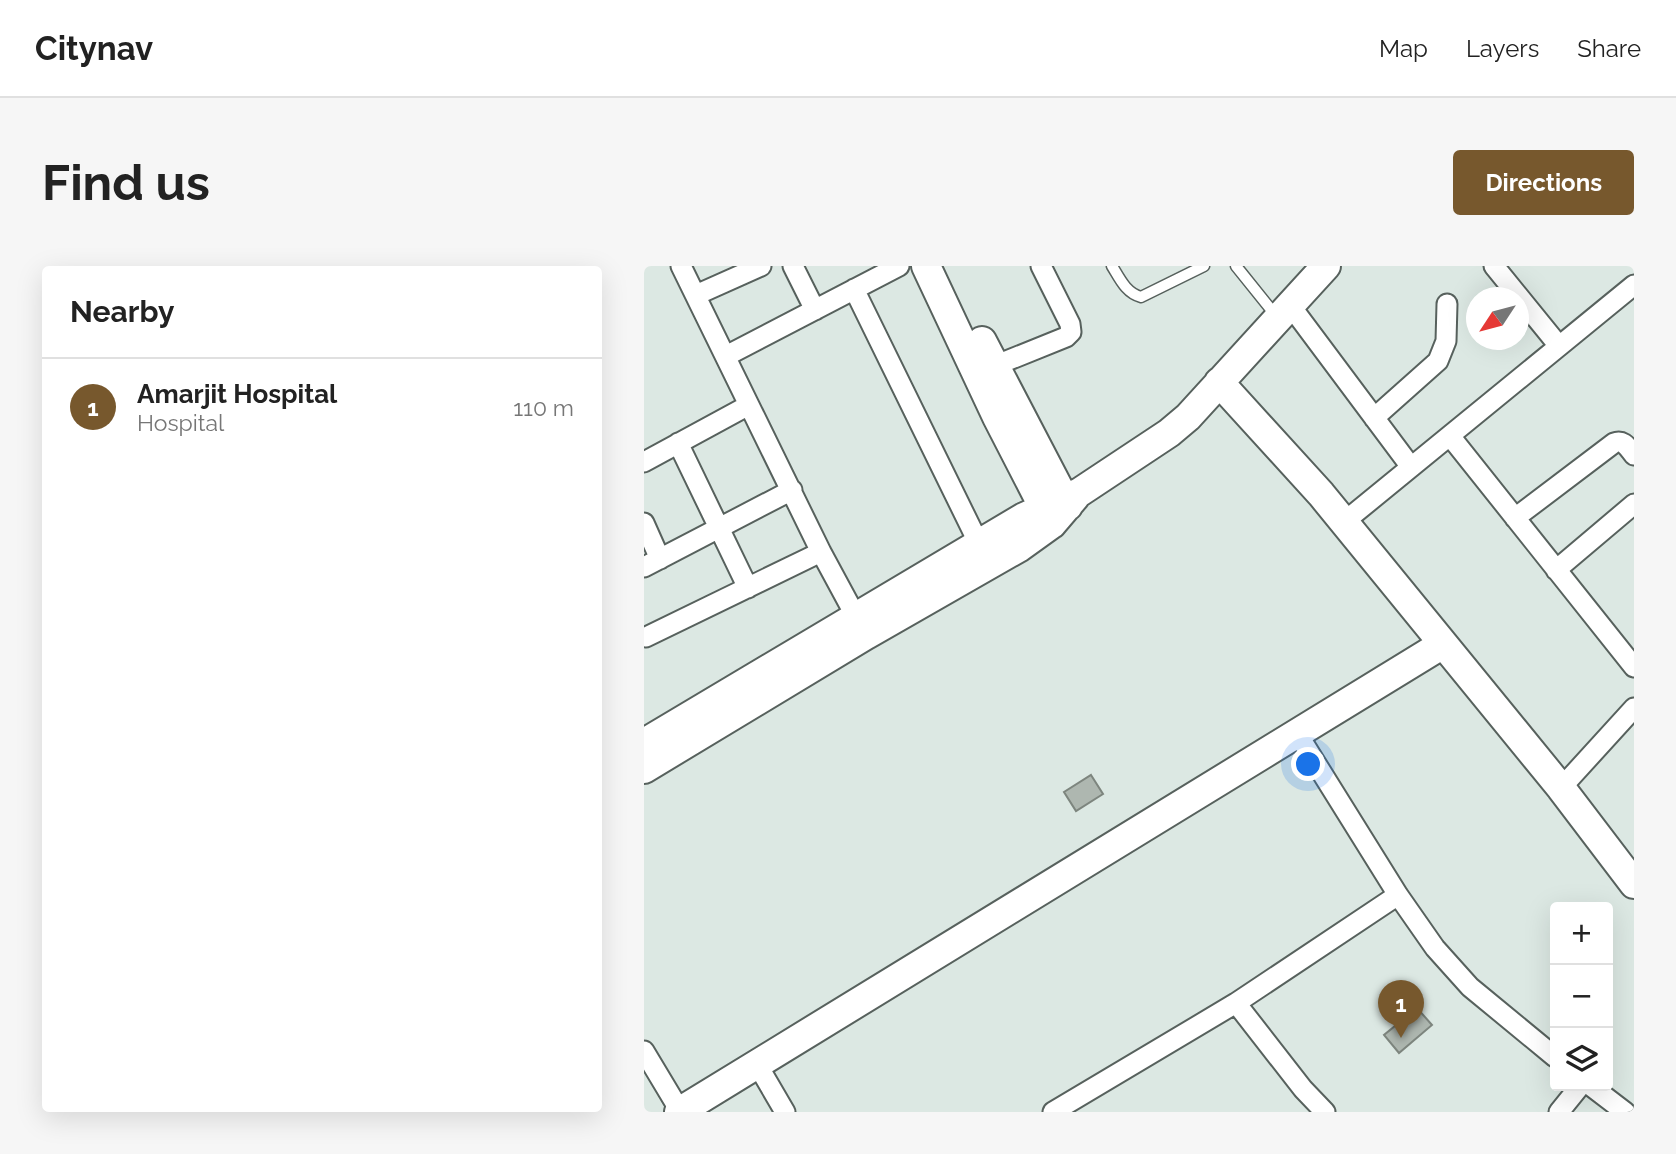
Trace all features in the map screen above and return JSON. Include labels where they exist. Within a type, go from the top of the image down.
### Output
[{"type":"street","points":[[681,266],[821,551],[862,626]]},
{"type":"street","points":[[696,295],[761,266]]},
{"type":"street","points":[[793,266],[815,310]]},
{"type":"street","points":[[726,356],[899,266]]},
{"type":"street","points":[[926,266],[1061,506]]},
{"type":"street","points":[[946,266],[1061,506]]},
{"type":"street","points":[[994,366],[1066,337],[1071,332],[1070,324],[1041,266]]},
{"type":"street","points":[[644,769],[862,626],[979,544],[1061,506],[1169,433],[1188,417],[1326,266]]},
{"type":"street","points":[[1494,266],[1559,346]]},
{"type":"street","points":[[1344,522],[1634,285]]},
{"type":"street","points":[[854,289],[979,544]]},
{"type":"street","points":[[1374,418],[1438,361],[1447,341],[1447,304]]},
{"type":"street","points":[[1284,312],[1374,418],[1411,467]]},
{"type":"street","points":[[1219,382],[1344,522],[1561,788],[1634,884]]},
{"type":"street","points":[[644,462],[749,405]]},
{"type":"street","points":[[1450,436],[1634,667]]},
{"type":"street","points":[[678,443],[748,587]]},
{"type":"street","points":[[1515,519],[1614,443],[1626,444],[1634,455]]},
{"type":"street","points":[[644,523],[652,563],[792,490]]},
{"type":"street","points":[[1556,570],[1634,504]]},
{"type":"street","points":[[644,743],[862,626],[1020,547],[1061,506]]},
{"type":"street","points":[[646,637],[821,551]]},
{"type":"street","points":[[644,1051],[680,1112],[1443,644]]},
{"type":"street","points":[[1561,788],[1634,708]]},
{"type":"street","points":[[1297,733],[1398,895],[1435,948],[1471,987],[1550,1053]]},
{"type":"street","points":[[1053,1112],[1236,1003],[1398,895]]},
{"type":"street","points":[[1236,1003],[1303,1089],[1325,1112]]},
{"type":"street","points":[[757,1064],[785,1112]]},
{"type":"street","points":[[1559,1112],[1576,1091]]},
{"type":"street","points":[[1598,1091],[1625,1112]]},
{"type":"lane","points":[[1112,266],[1126,288],[1133,295],[1141,297],[1204,266]]},
{"type":"lane","points":[[1236,266],[1284,312]]},
{"type":"building","points":[[1091,775],[1103,794],[1076,811],[1064,792]]},
{"type":"building","points":[[1417,1008],[1432,1025],[1399,1053],[1384,1035]]},
{"type":"place","name":"Amarjit Hospital","points":[[1401,1038]]}]
